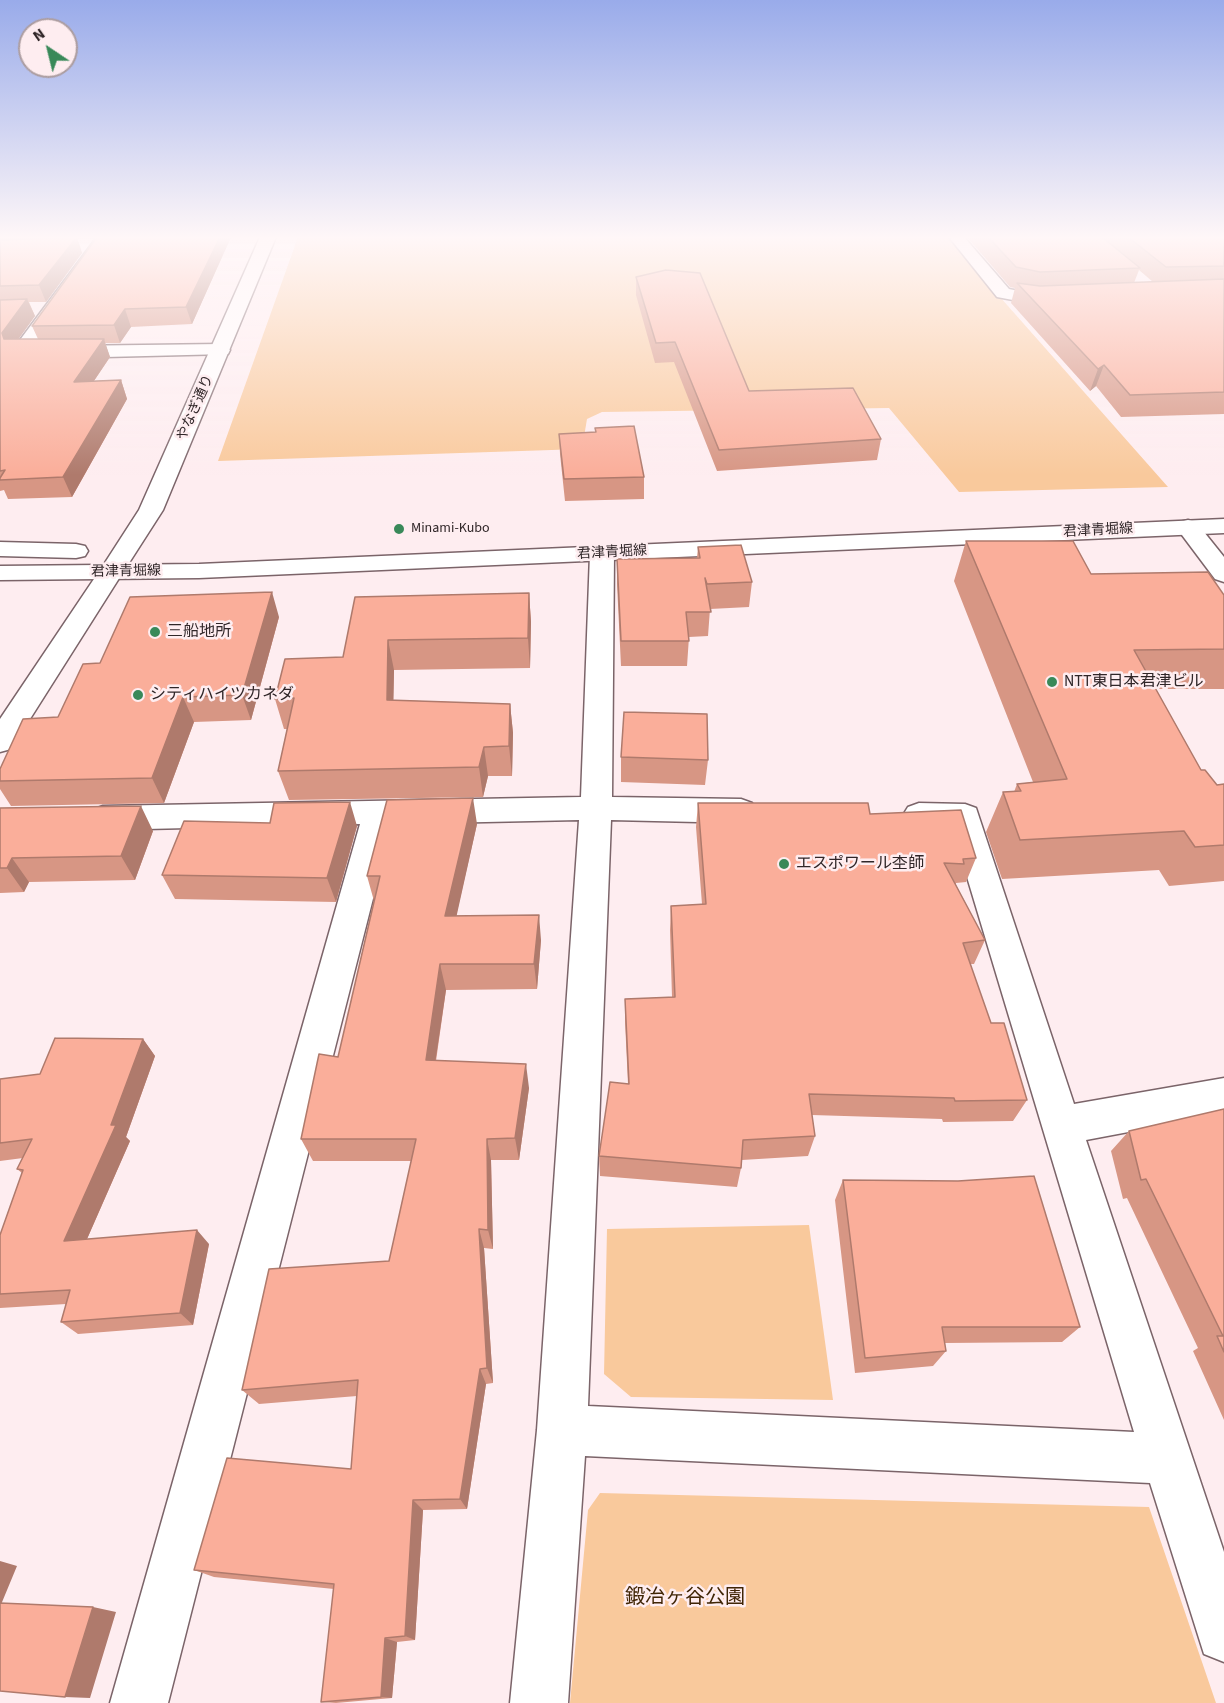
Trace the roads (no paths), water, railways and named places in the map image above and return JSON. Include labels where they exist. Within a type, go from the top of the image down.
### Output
[{"type":"street","points":[[47,316],[21,352],[221,350]]},
{"type":"street","name":"やなぎ通り","points":[[0,742],[151,510],[235,316]]},
{"type":"street","name":"君津青堀線","points":[[0,573],[118,561],[521,539],[1224,508]]},
{"type":"street","name":"君津青堀線","points":[[0,549],[199,572],[1224,526]]},
{"type":"street","points":[[1188,527],[1224,574]]},
{"type":"street","points":[[539,1703],[562,1430],[596,808],[602,554]]},
{"type":"street","points":[[71,818],[596,808],[774,812]]},
{"type":"street","points":[[139,1703],[379,812]]},
{"type":"street","points":[[893,815],[964,816],[1060,1125],[1224,1634]]},
{"type":"street","points":[[1060,1125],[1224,1096]]},
{"type":"street","points":[[562,1430],[1168,1459]]},
{"type":"place","name":"Minami-Kubo","points":[[399,529]]},
{"type":"place","name":"三船地所","points":[[155,632]]},
{"type":"place","name":"NTT東日本君津ビル","points":[[1052,682]]},
{"type":"place","name":"シティハイツカネダ","points":[[138,695]]},
{"type":"place","name":"エスポワール杢師","points":[[784,864]]},
{"type":"park label","name":"鍛冶ヶ谷公園","points":[[685,1599]]}]
